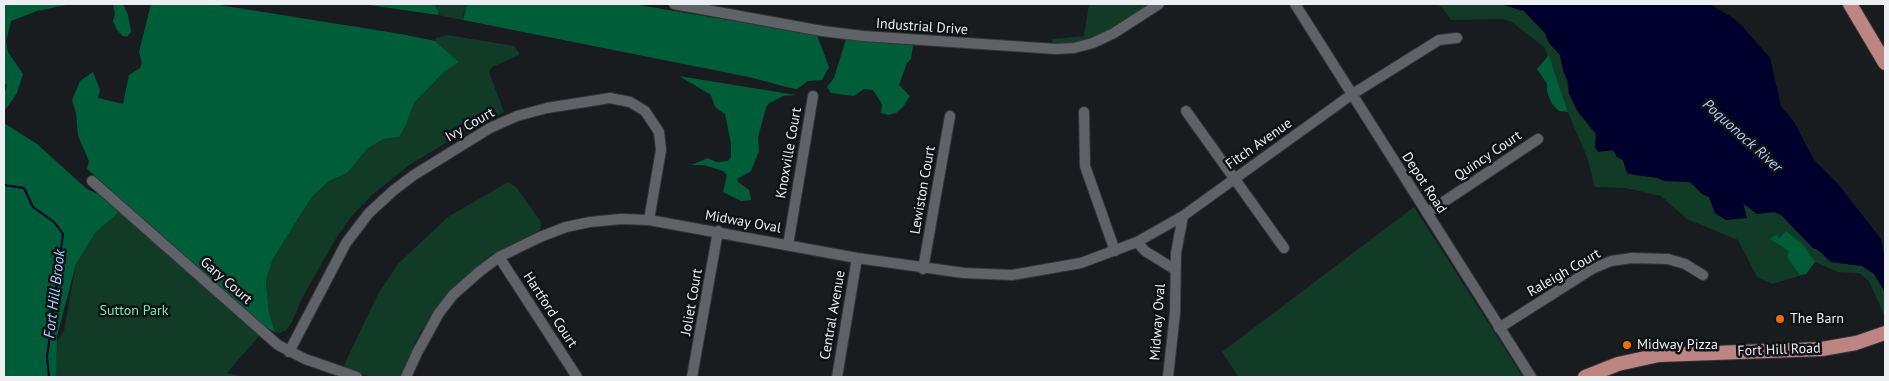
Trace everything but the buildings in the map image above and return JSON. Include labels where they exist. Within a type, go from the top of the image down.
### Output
[{"type":"main road","points":[[1850,4],[1885,63]]},
{"type":"main road","name":"Fort Hill Road","points":[[1585,377],[1618,364],[1659,354],[1822,349],[1856,343],[1885,333]]},
{"type":"street","name":"Industrial Drive","points":[[674,4],[822,31],[863,36],[1056,49],[1074,48],[1107,36],[1159,4]]},
{"type":"street","name":"Depot Road","points":[[1295,4],[1531,377]]},
{"type":"street","name":"Fitch Avenue","points":[[1183,216],[1351,95],[1440,40],[1457,38]]},
{"type":"street","name":"Knoxville Court","points":[[788,244],[813,96]]},
{"type":"street","name":"Ivy Court","points":[[289,352],[346,243],[369,213],[414,175],[490,128],[518,116],[540,109],[610,98],[630,102],[640,108],[655,124],[661,143],[649,220]]},
{"type":"street","points":[[1186,111],[1284,248]]},
{"type":"street","points":[[1084,112],[1085,166],[1115,251]]},
{"type":"street","name":"Lewiston Court","points":[[923,268],[950,116]]},
{"type":"street","name":"Quincy Court","points":[[1428,213],[1538,140]]},
{"type":"street","name":"Gary Court","points":[[92,181],[273,341],[289,352],[357,377]]},
{"type":"street","name":"Midway Oval","points":[[406,377],[416,352],[439,313],[466,283],[499,257],[540,237],[579,224],[610,220],[649,220],[718,231],[857,258],[923,268],[964,273],[1012,275],[1081,263],[1137,242],[1183,216]]},
{"type":"street","name":"Midway Oval","points":[[1168,377],[1175,313],[1174,269],[1183,216]]},
{"type":"street","name":"Joliet Court","points":[[692,377],[718,231]]},
{"type":"street","name":"Midway Oval","points":[[1137,242],[1145,252],[1174,269]]},
{"type":"street","name":"Hartford Court","points":[[499,257],[577,377]]},
{"type":"street","name":"Central Avenue","points":[[836,377],[857,258]]},
{"type":"street","name":"Raleigh Court","points":[[1499,328],[1592,269],[1611,261],[1632,258],[1668,259],[1685,264],[1703,275]]},
{"type":"green space","points":[[4,4],[71,4],[37,11],[11,21],[6,41],[8,52],[23,74],[17,93],[6,109],[4,107],[4,95],[7,85],[4,83]]},
{"type":"green space","points":[[113,4],[123,4],[128,15],[131,32],[127,37],[117,30],[113,21],[115,14]]},
{"type":"green space","points":[[151,4],[213,4],[401,34],[435,41],[459,62],[444,72],[414,103],[406,125],[399,137],[383,139],[367,149],[347,173],[329,181],[312,197],[273,259],[266,281],[269,313],[275,332],[261,325],[87,169],[89,161],[78,136],[76,113],[72,100],[80,81],[93,72],[100,90],[98,98],[123,104],[129,75],[140,68],[142,63],[139,52]]},
{"type":"green space","points":[[362,4],[434,4],[439,12],[438,15]]},
{"type":"green space","points":[[434,4],[467,4],[468,7],[464,11],[463,20],[438,15],[439,12]]},
{"type":"green space","points":[[467,4],[633,4],[817,35],[829,67],[822,80],[808,81],[797,89],[790,88],[749,77],[463,20]]},
{"type":"green space","points":[[1089,4],[1151,4],[1104,34],[1087,42],[1053,45],[1052,39],[1084,36]]},
{"type":"green space","points":[[1434,4],[1500,4],[1524,11],[1545,33],[1549,43],[1560,55],[1570,97],[1578,112],[1596,134],[1595,144],[1604,151],[1615,151],[1623,160],[1626,171],[1633,175],[1658,178],[1664,181],[1690,182],[1704,195],[1709,197],[1715,213],[1722,216],[1747,218],[1742,203],[1757,214],[1774,212],[1781,215],[1813,248],[1831,262],[1862,266],[1874,274],[1885,292],[1885,317],[1869,281],[1859,273],[1838,272],[1815,262],[1806,274],[1772,284],[1757,277],[1738,240],[1687,219],[1661,196],[1626,188],[1595,187],[1587,157],[1567,110],[1545,48],[1512,22],[1503,19],[1451,20],[1442,7]]},
{"type":"green space","points":[[447,35],[514,46],[519,55],[492,67],[489,72],[504,112],[463,132],[408,166],[371,196],[351,217],[335,240],[302,298],[292,322],[286,330],[280,333],[275,332],[269,313],[266,281],[273,259],[312,197],[329,181],[347,173],[367,149],[383,139],[399,137],[406,125],[414,103],[444,72],[458,62],[435,41],[436,38]]},
{"type":"green space","points":[[846,39],[913,45],[911,59],[907,63],[899,85],[910,96],[903,107],[896,113],[888,115],[881,113],[882,104],[873,90],[864,89],[854,96],[831,93],[827,87],[834,78]]},
{"type":"green space","points":[[1549,55],[1568,112],[1559,111],[1552,104],[1547,92],[1547,84],[1537,69]]},
{"type":"green space","points":[[679,76],[796,95],[783,96],[768,104],[766,108],[758,137],[759,151],[751,171],[737,179],[738,182],[749,190],[751,200],[741,201],[723,192],[727,175],[723,171],[704,165],[691,165],[708,158],[716,162],[728,161],[731,157],[731,144],[725,114],[715,107],[711,95]]},
{"type":"green space","points":[[4,123],[37,144],[87,189],[102,196],[120,211],[95,233],[76,264],[57,336],[56,377],[4,377]]},
{"type":"green space","points":[[508,182],[517,188],[541,222],[540,230],[491,255],[451,289],[419,334],[400,377],[372,377],[343,367],[378,294],[399,263],[448,217]]},
{"type":"green space","points":[[1414,207],[1523,377],[1239,377],[1222,352]]},
{"type":"green space","name":"Sutton Park","points":[[120,211],[260,335],[227,373],[244,377],[34,377],[64,331],[76,264],[83,250],[95,233]]},
{"type":"green space","points":[[1786,231],[1803,245],[1815,262],[1806,274],[1800,275],[1787,257],[1789,251],[1770,239],[1777,234],[1779,239]]},
{"type":"water","name":"Poquonock River","points":[[1500,4],[1710,4],[1733,18],[1770,58],[1781,106],[1794,122],[1814,160],[1838,184],[1881,239],[1885,259],[1885,292],[1874,274],[1862,266],[1831,262],[1813,248],[1781,215],[1774,212],[1757,214],[1743,203],[1747,218],[1726,220],[1715,213],[1709,197],[1702,194],[1690,182],[1664,181],[1658,178],[1630,174],[1627,173],[1623,160],[1617,157],[1613,150],[1598,152],[1595,147],[1596,134],[1578,112],[1569,94],[1568,80],[1563,71],[1560,55],[1549,43],[1545,33],[1524,11]]},
{"type":"waterway","name":"Fort Hill Brook","points":[[4,185],[24,188],[33,207],[54,222],[63,234],[47,357],[49,377]]},
{"type":"place","name":"The Barn","points":[[1780,319]]},
{"type":"place","name":"Midway Pizza","points":[[1627,345]]}]
